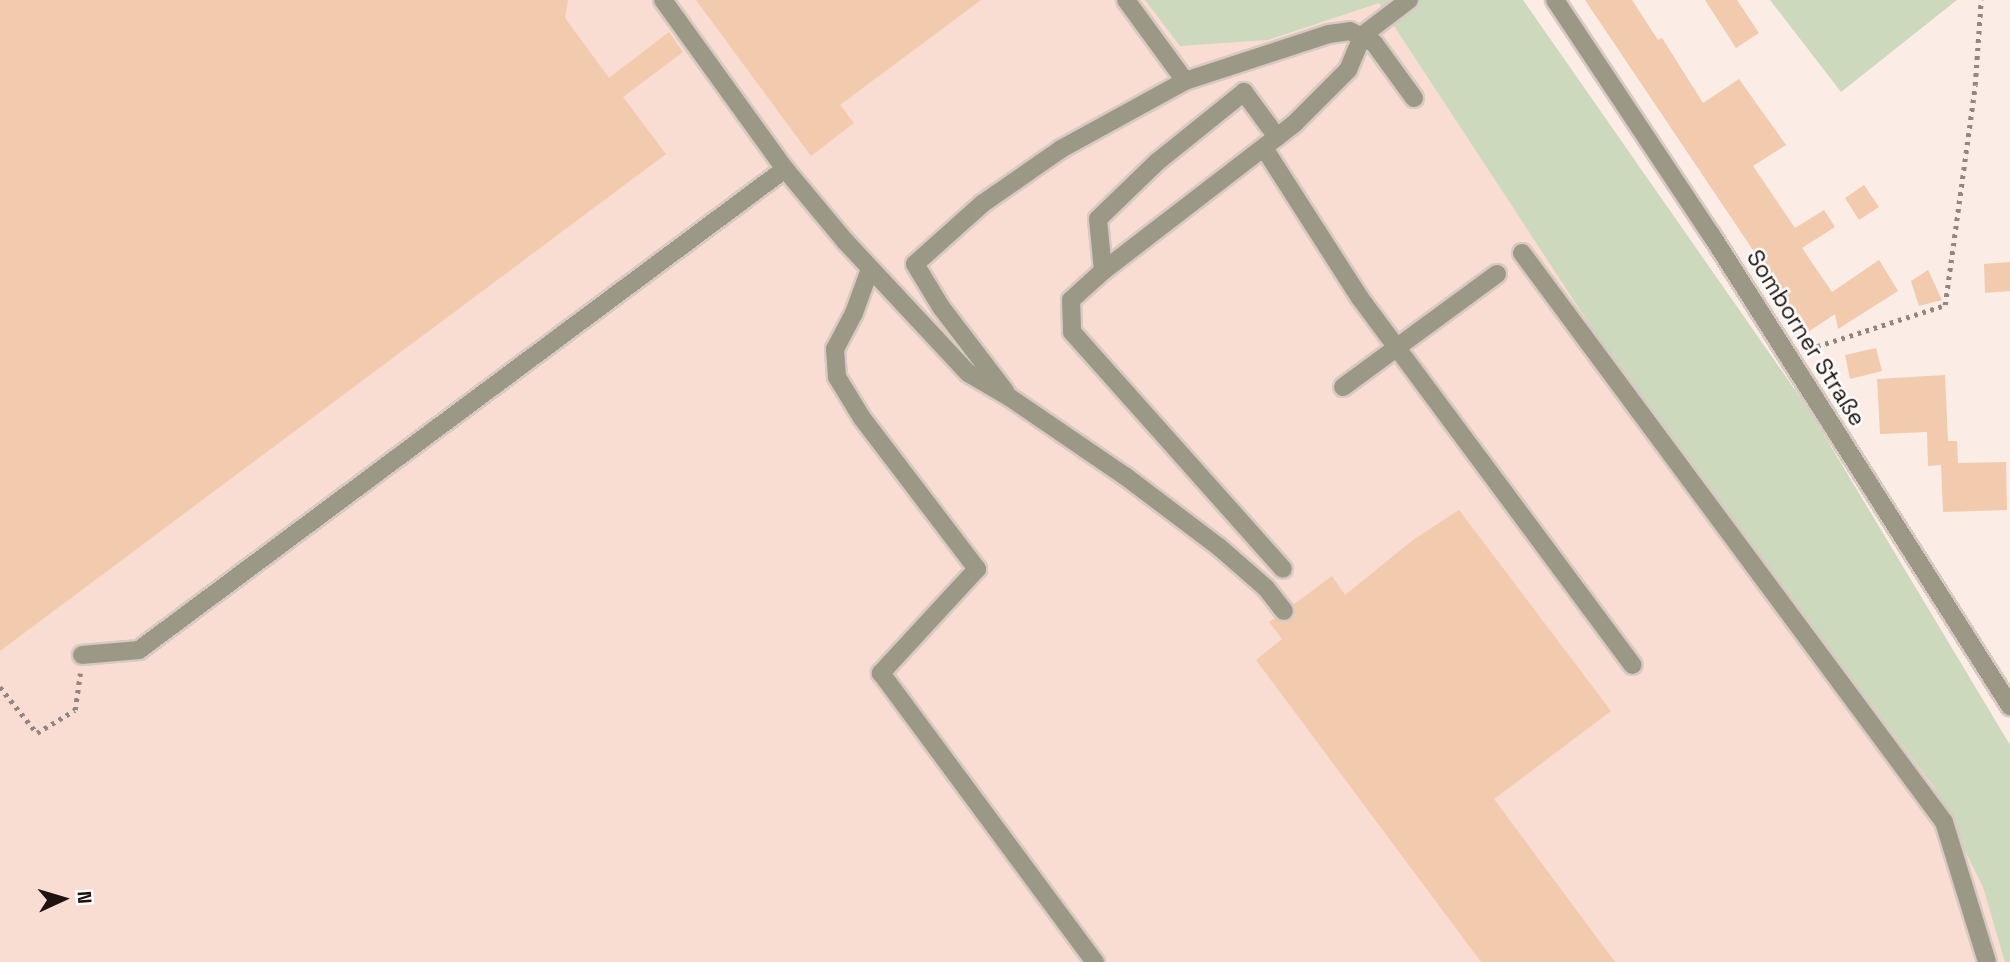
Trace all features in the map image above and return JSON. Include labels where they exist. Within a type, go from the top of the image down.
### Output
[{"type":"street","points":[[663,0],[785,169],[870,269],[968,373],[1009,397],[1125,477],[1219,547],[1266,589],[1284,611]]},
{"type":"street","points":[[1126,0],[1185,81]]},
{"type":"street","points":[[1283,569],[1072,332],[1072,300],[1171,215],[1271,142],[1348,71],[1363,35],[1409,0]]},
{"type":"street","name":"Somborner Straße","points":[[1555,0],[1789,356],[2010,706]]},
{"type":"street","points":[[1009,397],[941,307],[915,264],[982,204],[1097,128],[1185,81],[1329,34],[1350,31],[1363,35],[1387,59],[1414,98]]},
{"type":"street","points":[[1103,271],[1098,219],[1157,162],[1244,92],[1360,298],[1633,665]]},
{"type":"street","points":[[82,655],[139,650],[785,169]]},
{"type":"street","points":[[1522,253],[1944,822],[1987,962]]},
{"type":"street","points":[[870,269],[854,313],[835,349],[837,377],[862,418],[977,569],[881,673],[1095,962]]},
{"type":"street","points":[[1343,387],[1497,274]]},
{"type":"path","points":[[1789,356],[1945,305],[1975,85],[1982,0]]},
{"type":"path","points":[[0,687],[37,733],[75,710],[82,655]]},
{"type":"shaded area","points":[[0,0],[1523,0],[1809,410],[2010,745],[2010,962],[0,962]]},
{"type":"green space","points":[[1145,0],[1523,0],[1809,410],[2010,745],[2010,962],[2005,962],[1983,887],[1933,786],[1628,383],[1379,3],[1268,40],[1180,46]]},
{"type":"green space","points":[[1770,0],[1957,0],[1841,92]]},
{"type":"building","points":[[0,0],[568,0],[565,18],[609,78],[669,32],[683,52],[623,97],[666,154],[0,651]]},
{"type":"building","points":[[696,0],[981,0],[840,105],[854,123],[811,156]]},
{"type":"building","points":[[1585,0],[1632,0],[1658,40],[1662,38],[1703,103],[1739,79],[1786,145],[1753,166],[1795,228],[1824,210],[1835,227],[1802,248],[1832,292],[1879,260],[1898,291],[1838,329],[1835,314],[1808,332]]},
{"type":"building","points":[[1705,0],[1737,0],[1759,33],[1736,48]]},
{"type":"building","points":[[1864,185],[1879,207],[1859,220],[1845,198]]},
{"type":"building","points":[[2010,262],[2010,291],[1985,293],[1984,264]]},
{"type":"building","points":[[1928,270],[1942,300],[1919,306],[1911,281]]},
{"type":"building","points":[[1876,348],[1882,371],[1850,379],[1845,355]]},
{"type":"building","points":[[1945,375],[1948,441],[1957,441],[1958,463],[2006,462],[2007,510],[1943,512],[1941,465],[1928,466],[1927,432],[1880,434],[1877,379]]},
{"type":"building","points":[[1459,510],[1611,711],[1494,799],[1615,962],[1481,962],[1256,660],[1282,639],[1269,622],[1275,618],[1280,622],[1290,620],[1295,615],[1293,605],[1332,576],[1345,595],[1413,540]]}]
